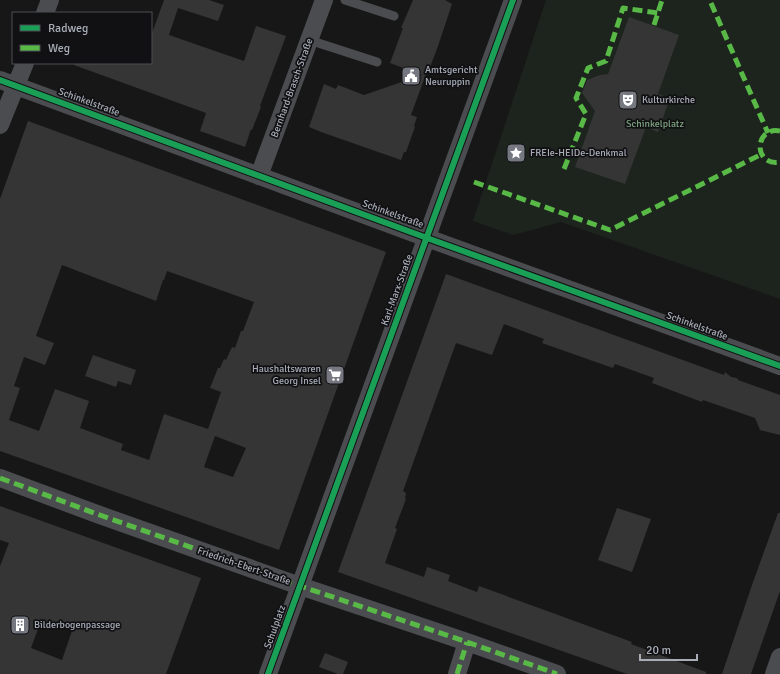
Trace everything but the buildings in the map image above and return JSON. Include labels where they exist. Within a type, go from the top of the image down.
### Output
[{"type":"street","points":[[45,12],[50,0]]},
{"type":"street","name":"Bernhard-Brasch-Straße","points":[[259,176],[324,0]]},
{"type":"street","name":"Karl-Marx-Straße","points":[[300,586],[513,0]]},
{"type":"street","points":[[0,125],[8,83],[24,64]]},
{"type":"street","name":"Schinkelstraße","points":[[8,83],[426,238],[780,366]]},
{"type":"street","name":"Friedrich-Ebert-Straße","points":[[0,478],[300,586],[557,674]]},
{"type":"street","name":"Schulplatz","points":[[268,674],[300,586]]},
{"type":"street","points":[[457,674],[467,642]]},
{"type":"street","points":[[774,674],[780,657]]},
{"type":"lane","points":[[345,0],[394,16]]},
{"type":"lane","points":[[309,40],[377,62]]},
{"type":"green space","name":"Schinkelplatz","points":[[546,0],[780,0],[780,299],[561,222],[513,235],[473,221]]},
{"type":"marked path","points":[[654,25],[662,0]]},
{"type":"marked path","points":[[711,3],[768,133]]},
{"type":"marked path","points":[[564,169],[586,114],[576,98],[588,68],[606,61],[623,8],[658,13]]},
{"type":"marked path","points":[[780,131],[771,131],[765,134],[761,140],[760,146],[761,153],[765,159],[771,162],[780,162]]},
{"type":"marked path","points":[[474,182],[610,230],[762,154]]},
{"type":"marked path","points":[[0,478],[300,586],[557,674]]},
{"type":"marked path","points":[[457,674],[467,642]]},
{"type":"cycle path","points":[[268,674],[513,0]]},
{"type":"cycle path","points":[[0,80],[427,238],[780,366]]},
{"type":"place","name":"Amtsgericht Neuruppin","points":[[411,76]]},
{"type":"place","name":"Kulturkirche","points":[[628,100]]},
{"type":"place","name":"FREIe-HEIDe-Denkmal","points":[[516,153]]},
{"type":"place","name":"Haushaltswaren Georg Insel","points":[[335,375]]},
{"type":"place","name":"Bilderbogenpassage","points":[[20,625]]}]
